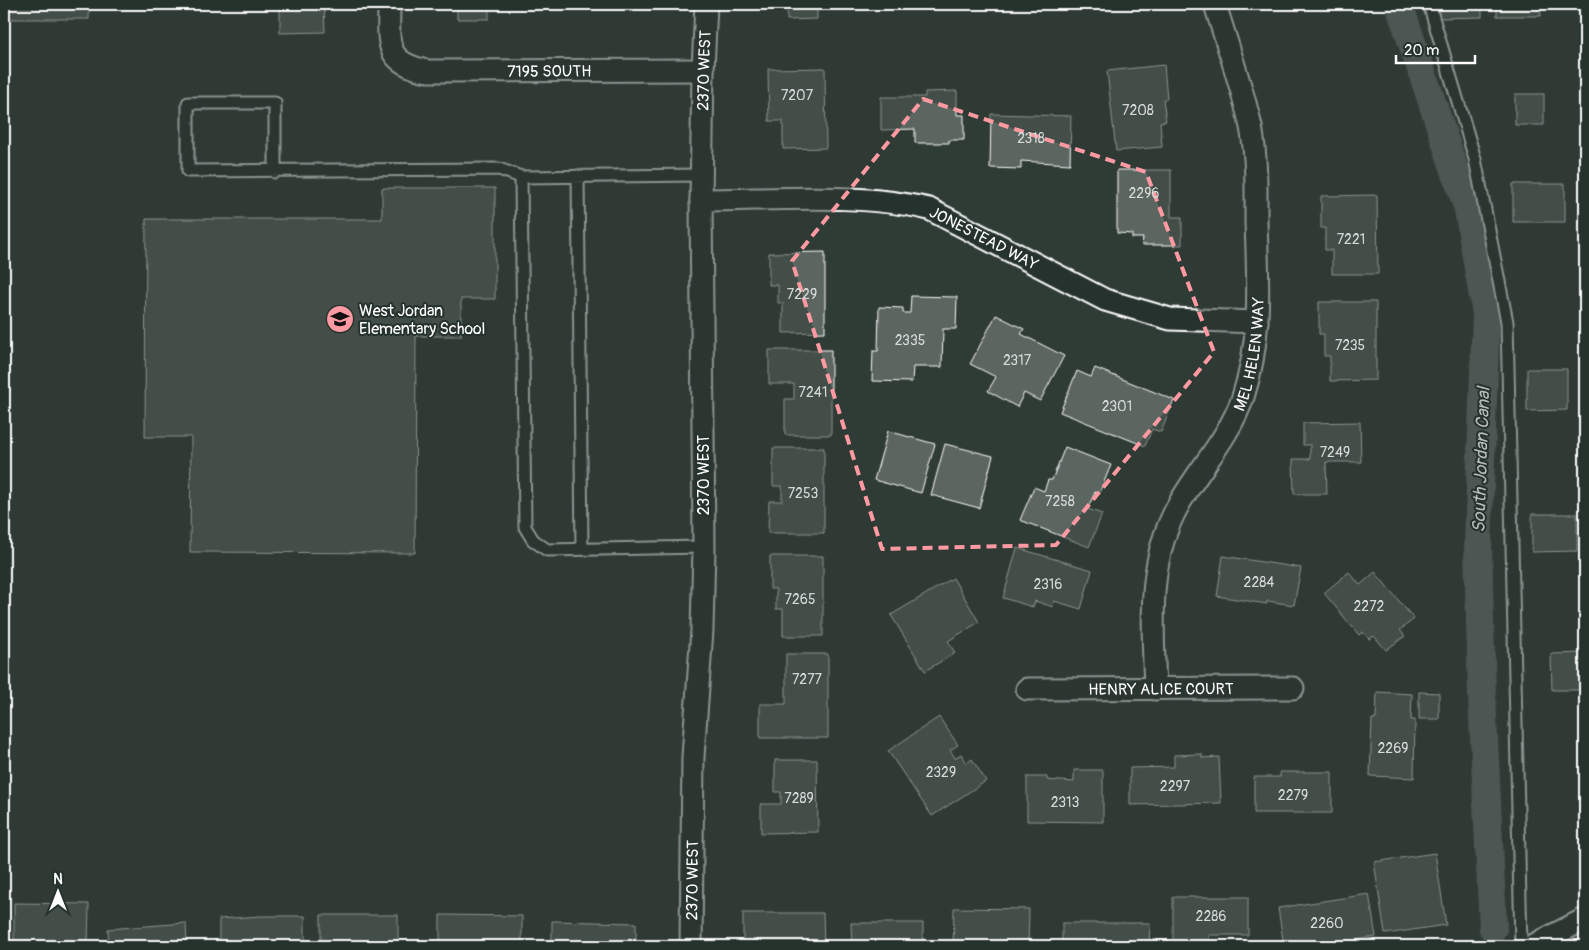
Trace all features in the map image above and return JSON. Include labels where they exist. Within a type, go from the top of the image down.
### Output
[{"type":"street","name":"7195 SOUTH","points":[[389,4],[391,48],[398,61],[409,68],[428,71],[702,70]]},
{"type":"street","name":"2370 WEST","points":[[691,946],[694,757],[702,630],[704,547],[701,175],[702,70],[706,4]]},
{"type":"street","name":"MEL HELEN WAY","points":[[1155,688],[1153,598],[1157,561],[1165,532],[1179,504],[1222,438],[1242,400],[1254,362],[1257,322],[1255,167],[1251,128],[1215,4]]},
{"type":"street","name":"JONESTEAD WAY","points":[[701,200],[898,202],[929,209],[1106,300],[1170,319],[1257,322]]},
{"type":"street","name":"HENRY ALICE COURT","points":[[1027,689],[1293,688]]},
{"type":"street","points":[[1532,946],[1585,919]]},
{"type":"lane","points":[[1429,4],[1475,159],[1507,322],[1521,946]]},
{"type":"lane","points":[[275,172],[275,103],[188,103],[188,171],[275,172],[499,169],[521,177],[701,175]]},
{"type":"lane","points":[[578,176],[582,549]]},
{"type":"lane","points":[[521,177],[525,527],[533,540],[547,550],[704,547]]},
{"type":"highlighted area","points":[[923,99],[1146,172],[1214,352],[1056,545],[882,549],[792,261]]},
{"type":"building","points":[[8,4],[89,4],[89,19],[8,19]]},
{"type":"building","points":[[280,4],[324,4],[325,32],[280,33]]},
{"type":"building","points":[[457,4],[489,4],[489,19],[457,19]]},
{"type":"building","points":[[594,4],[632,4],[632,9],[594,9]]},
{"type":"building","points":[[787,4],[817,4],[817,19],[787,20]]},
{"type":"building","points":[[1439,4],[1482,4],[1482,17],[1439,18]]},
{"type":"building","points":[[1497,4],[1540,4],[1541,16],[1497,16]]},
{"type":"building","points":[[1164,65],[1167,99],[1163,99],[1166,121],[1160,122],[1162,147],[1116,151],[1107,71]]},
{"type":"building","points":[[825,68],[826,148],[783,149],[783,121],[769,121],[768,69]]},
{"type":"building","points":[[957,91],[957,115],[964,115],[964,140],[949,140],[949,143],[915,143],[915,129],[881,130],[881,97],[925,97],[925,92]]},
{"type":"building","points":[[1515,94],[1544,94],[1544,125],[1515,125]]},
{"type":"building","points":[[991,114],[1071,116],[1070,164],[1021,161],[1021,169],[990,168]]},
{"type":"building","points":[[1117,170],[1171,170],[1171,217],[1182,217],[1182,245],[1142,245],[1143,238],[1132,238],[1132,234],[1117,233]]},
{"type":"building","points":[[1513,184],[1565,184],[1565,222],[1513,222]]},
{"type":"building","points":[[382,188],[495,188],[495,299],[461,299],[461,336],[416,336],[415,553],[190,552],[191,437],[145,437],[146,219],[382,219]]},
{"type":"building","points":[[1377,195],[1378,274],[1332,274],[1332,250],[1325,250],[1325,228],[1321,228],[1321,196]]},
{"type":"building","points":[[825,252],[825,332],[783,333],[783,303],[778,303],[778,285],[769,285],[769,253]]},
{"type":"building","points":[[911,296],[957,297],[956,329],[943,329],[942,367],[913,367],[912,382],[872,381],[873,351],[878,351],[879,307],[903,308],[903,313],[910,313]]},
{"type":"building","points":[[1319,302],[1376,302],[1376,380],[1330,381],[1330,356],[1324,356],[1324,334],[1319,334]]},
{"type":"building","points":[[996,315],[1024,329],[1021,334],[1064,356],[1040,401],[1024,393],[1017,407],[988,391],[996,377],[970,364]]},
{"type":"building","points":[[769,350],[831,350],[831,435],[785,435],[785,399],[794,399],[794,384],[769,384]]},
{"type":"building","points":[[1095,368],[1174,400],[1161,432],[1152,429],[1145,446],[1060,412],[1077,371],[1091,377]]},
{"type":"building","points":[[1527,369],[1567,369],[1567,410],[1527,411]]},
{"type":"building","points":[[1360,422],[1361,462],[1326,462],[1327,494],[1294,494],[1293,459],[1310,459],[1310,445],[1303,445],[1303,423]]},
{"type":"building","points":[[888,431],[935,444],[921,493],[874,480]]},
{"type":"building","points":[[945,444],[993,456],[979,508],[931,495]]},
{"type":"building","points":[[1065,447],[1111,465],[1099,494],[1095,492],[1088,509],[1102,514],[1089,547],[1020,520],[1034,487],[1044,491],[1048,480],[1052,480]]},
{"type":"building","points":[[773,448],[824,448],[824,533],[768,533],[769,501],[782,501],[782,486],[773,486]]},
{"type":"building","points":[[1532,514],[1577,514],[1577,551],[1532,552]]},
{"type":"building","points":[[1017,548],[1092,570],[1081,609],[1054,601],[1053,607],[1035,601],[1033,607],[1003,598]]},
{"type":"building","points":[[770,556],[823,556],[823,636],[783,636],[783,609],[776,609],[776,589],[770,589]]},
{"type":"building","points":[[1223,556],[1301,568],[1294,605],[1267,601],[1267,604],[1217,596]]},
{"type":"building","points":[[1349,572],[1360,585],[1375,572],[1414,619],[1400,630],[1405,636],[1386,650],[1374,636],[1369,639],[1363,632],[1359,635],[1324,593]]},
{"type":"building","points":[[953,578],[979,622],[948,641],[955,653],[925,671],[891,615]]},
{"type":"building","points":[[1585,653],[1585,690],[1552,690],[1551,654]]},
{"type":"building","points":[[786,654],[828,654],[828,738],[760,738],[760,704],[786,704]]},
{"type":"building","points":[[1377,692],[1412,694],[1411,720],[1415,720],[1414,778],[1370,776],[1372,719],[1376,719]]},
{"type":"building","points":[[1419,692],[1439,693],[1439,719],[1419,719]]},
{"type":"building","points":[[939,717],[958,745],[950,750],[955,758],[961,754],[967,763],[972,759],[986,781],[932,816],[888,751]]},
{"type":"building","points":[[1202,754],[1202,758],[1219,757],[1221,803],[1130,805],[1130,768],[1174,767],[1174,755]]},
{"type":"building","points":[[775,760],[817,760],[818,832],[761,833],[761,804],[781,804],[781,792],[775,792]]},
{"type":"building","points":[[1074,770],[1103,770],[1103,822],[1027,821],[1027,777],[1047,777],[1047,780],[1074,782]]},
{"type":"building","points":[[1280,772],[1332,772],[1332,813],[1254,813],[1254,777],[1280,777]]},
{"type":"building","points":[[1435,853],[1446,925],[1385,934],[1374,862]]},
{"type":"building","points":[[1369,894],[1376,937],[1316,946],[1284,946],[1278,908]]},
{"type":"building","points":[[1173,897],[1248,897],[1248,935],[1209,935],[1209,946],[1173,946]]},
{"type":"building","points":[[14,903],[89,904],[88,944],[14,944]]},
{"type":"building","points":[[954,908],[1029,909],[1028,946],[953,946]]},
{"type":"building","points":[[743,913],[823,913],[824,946],[743,946]]},
{"type":"building","points":[[321,915],[398,915],[398,946],[321,946]]},
{"type":"building","points":[[440,915],[522,916],[522,946],[440,946]]},
{"type":"building","points":[[260,916],[305,916],[305,946],[219,946],[219,919]]},
{"type":"building","points":[[552,921],[636,923],[636,946],[552,946]]},
{"type":"building","points":[[186,923],[187,946],[109,946],[108,929]]},
{"type":"building","points":[[851,923],[923,923],[923,946],[852,946]]},
{"type":"building","points":[[1062,923],[1150,923],[1149,946],[1062,946]]},
{"type":"waterway","name":"South Jordan Canal","points":[[1399,4],[1468,209],[1486,314],[1478,545],[1482,697],[1493,928]]},
{"type":"place","name":"West Jordan Elementary School","points":[[340,319]]}]
